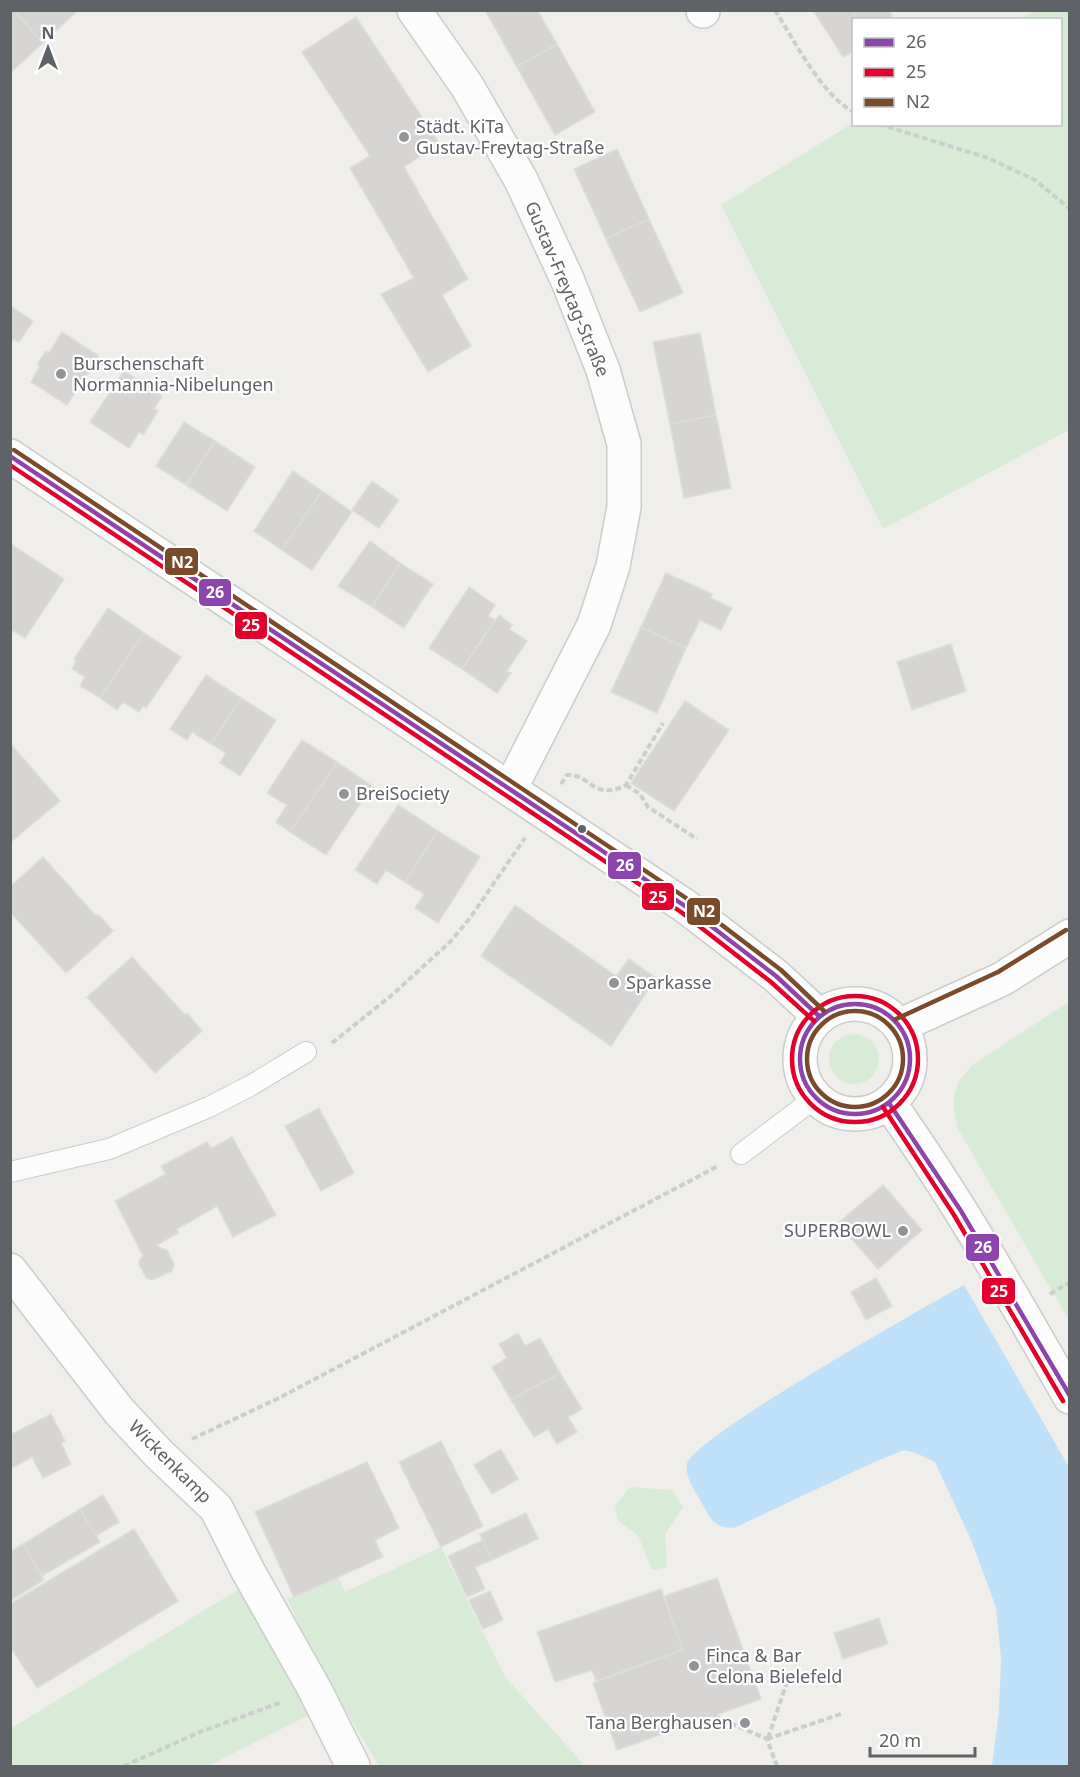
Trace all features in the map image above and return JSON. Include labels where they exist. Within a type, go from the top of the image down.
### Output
[{"type":"street","name":"Gustav-Freytag-Straße","points":[[414,10],[467,86],[521,180],[567,279],[599,360],[624,444],[624,507],[613,566],[594,625],[510,789]]},
{"type":"street","points":[[10,456],[692,912],[776,976],[819,1016]]},
{"type":"street","points":[[899,1026],[1002,979],[1070,936]]},
{"type":"street","points":[[841,1005],[868,1005],[881,1010],[899,1026],[908,1044],[910,1061],[907,1078],[899,1093],[889,1103],[861,1115],[833,1111],[815,1098],[804,1082],[799,1055],[808,1029],[819,1016],[841,1005]]},
{"type":"street","points":[[889,1103],[937,1172],[979,1240],[1070,1397]]},
{"type":"street","name":"Wickenkamp","points":[[10,1270],[113,1403],[159,1454],[216,1508],[248,1571],[315,1690],[353,1767]]},
{"type":"lane","points":[[10,1172],[110,1149],[209,1107],[250,1086],[306,1052]]},
{"type":"lane","points":[[741,1154],[815,1098]]},
{"type":"path","points":[[775,10],[823,85],[852,111]]},
{"type":"path","points":[[885,126],[988,158],[1035,180],[1070,209]]},
{"type":"path","points":[[306,1052],[324,1048],[340,1038],[392,995],[451,941],[470,918],[567,775],[574,774],[595,788],[605,790],[618,789],[626,785],[663,723]]},
{"type":"path","points":[[626,785],[640,794],[648,807],[697,839]]},
{"type":"path","points":[[159,1454],[279,1398],[741,1154]]},
{"type":"path","points":[[777,1767],[767,1739],[787,1682]]},
{"type":"path","points":[[124,1767],[200,1732],[315,1690]]},
{"type":"path","points":[[714,1716],[767,1739],[841,1714]]},
{"type":"green space","points":[[1033,11],[1069,11],[1069,430],[883,529],[721,205],[852,124],[852,126],[1062,126],[1062,18],[1021,18]]},
{"type":"green space","points":[[1069,1002],[1070,1315],[1067,1317],[958,1129],[954,1096],[958,1082],[972,1065]]},
{"type":"green space","points":[[849,1034],[859,1034],[872,1041],[879,1054],[879,1064],[872,1077],[859,1084],[849,1084],[840,1080],[833,1073],[829,1064],[829,1054],[833,1045],[840,1038]]},
{"type":"green space","points":[[630,1487],[672,1490],[683,1507],[665,1534],[667,1567],[652,1570],[638,1535],[618,1521],[615,1506]]},
{"type":"green space","points":[[441,1547],[505,1677],[585,1766],[379,1766],[320,1667],[287,1599],[338,1577],[345,1592]]},
{"type":"green space","points":[[244,1586],[311,1714],[208,1766],[11,1766],[10,1729]]},
{"type":"water","points":[[964,1285],[1069,1467],[1069,1766],[992,1766],[999,1712],[1001,1658],[996,1607],[972,1542],[935,1462],[904,1450],[734,1528],[721,1526],[713,1521],[687,1474],[687,1464],[699,1450],[727,1428],[814,1373]]},
{"type":"building","points":[[10,10],[14,10],[43,43],[10,73]]},
{"type":"building","points":[[14,10],[78,10],[43,43]]},
{"type":"building","points":[[485,10],[537,10],[557,44],[517,67]]},
{"type":"building","points":[[813,10],[852,10],[856,18],[852,18],[852,52],[843,57]]},
{"type":"building","points":[[852,10],[889,10],[893,18],[856,18]]},
{"type":"building","points":[[356,17],[439,143],[404,167],[468,279],[442,295],[471,346],[428,372],[381,294],[414,278],[350,168],[370,156],[302,52]]},
{"type":"building","points":[[557,44],[595,112],[555,135],[517,67]]},
{"type":"building","points":[[617,149],[649,219],[606,239],[574,169]]},
{"type":"building","points":[[649,219],[683,293],[640,312],[606,239]]},
{"type":"building","points":[[10,306],[33,321],[19,342],[14,339],[10,344]]},
{"type":"building","name":"Burschenschaft Normannia-Nibelungen","points":[[62,332],[99,356],[67,405],[31,382],[40,366],[37,364],[46,351],[49,353]]},
{"type":"building","points":[[700,333],[716,415],[670,424],[653,342]]},
{"type":"building","points":[[124,371],[162,396],[154,409],[158,411],[143,435],[139,432],[129,448],[90,422]]},
{"type":"building","points":[[716,415],[731,488],[684,498],[670,424]]},
{"type":"building","points":[[184,422],[215,441],[186,485],[156,466]]},
{"type":"building","points":[[215,441],[255,467],[227,511],[186,485]]},
{"type":"building","points":[[293,471],[322,491],[282,550],[254,531]]},
{"type":"building","points":[[372,481],[399,500],[379,528],[352,510]]},
{"type":"building","points":[[322,491],[352,512],[312,570],[282,550]]},
{"type":"building","points":[[370,541],[400,563],[372,607],[338,586]]},
{"type":"building","points":[[12,545],[64,579],[25,638],[10,629],[10,605],[13,602],[10,601],[10,547]]},
{"type":"building","points":[[400,563],[433,584],[404,628],[372,607]]},
{"type":"building","points":[[666,573],[712,594],[711,598],[732,608],[721,630],[700,620],[686,648],[641,627]]},
{"type":"building","points":[[469,587],[495,605],[488,616],[495,620],[462,669],[429,648]]},
{"type":"building","points":[[108,608],[144,633],[100,698],[80,686],[85,677],[72,669],[76,661],[74,659]]},
{"type":"building","points":[[499,615],[512,625],[509,629],[527,641],[507,671],[511,673],[497,693],[462,669]]},
{"type":"building","points":[[641,627],[686,648],[657,713],[611,692]]},
{"type":"building","points":[[144,633],[181,657],[146,708],[143,706],[139,712],[123,702],[117,710],[100,698]]},
{"type":"building","points":[[951,644],[966,691],[912,710],[897,662]]},
{"type":"building","points":[[206,675],[241,698],[211,744],[192,732],[187,740],[170,729]]},
{"type":"building","points":[[241,698],[276,720],[240,776],[220,763],[226,753],[211,744]]},
{"type":"building","points":[[685,701],[729,730],[674,811],[631,783]]},
{"type":"building","points":[[302,740],[337,762],[290,832],[276,822],[287,805],[267,793]]},
{"type":"building","points":[[10,743],[60,801],[11,842],[10,841]]},
{"type":"building","points":[[337,762],[372,786],[326,855],[290,832]]},
{"type":"building","points":[[398,805],[438,831],[405,882],[386,870],[377,884],[355,870]]},
{"type":"building","points":[[438,831],[480,857],[438,923],[415,908],[424,894],[405,882]]},
{"type":"building","points":[[43,857],[96,916],[98,914],[113,931],[66,973],[10,912],[10,887]]},
{"type":"building","points":[[515,905],[616,976],[629,959],[656,978],[611,1046],[481,956]]},
{"type":"building","points":[[132,957],[202,1031],[155,1073],[87,997]]},
{"type":"building","points":[[319,1108],[354,1173],[321,1191],[285,1126]]},
{"type":"building","points":[[232,1137],[276,1215],[233,1237],[217,1206],[177,1229],[178,1233],[157,1245],[167,1250],[174,1264],[172,1271],[152,1280],[146,1278],[139,1264],[143,1256],[115,1201],[166,1174],[161,1166],[207,1142],[212,1148]]},
{"type":"building","points":[[883,1185],[922,1230],[878,1269],[838,1223]]},
{"type":"building","points":[[876,1278],[892,1306],[866,1320],[851,1292]]},
{"type":"building","points":[[518,1333],[525,1346],[540,1338],[560,1373],[511,1400],[492,1367],[507,1358],[499,1344]]},
{"type":"building","points":[[560,1373],[582,1409],[568,1417],[577,1432],[557,1444],[548,1429],[534,1437],[511,1400]]},
{"type":"building","points":[[51,1414],[65,1441],[61,1443],[71,1464],[43,1478],[32,1457],[12,1468],[10,1435]]},
{"type":"building","points":[[441,1441],[483,1526],[441,1547],[399,1462]]},
{"type":"building","points":[[501,1449],[518,1479],[492,1494],[474,1465]]},
{"type":"building","points":[[367,1462],[399,1528],[375,1540],[383,1557],[294,1597],[255,1512]]},
{"type":"building","points":[[103,1495],[119,1522],[96,1536],[80,1509]]},
{"type":"building","points":[[80,1509],[100,1542],[42,1576],[23,1544]]},
{"type":"building","points":[[526,1513],[538,1539],[492,1560],[480,1534]]},
{"type":"building","points":[[134,1529],[178,1601],[37,1688],[10,1646],[10,1604]]},
{"type":"building","points":[[483,1540],[492,1560],[475,1567],[485,1589],[467,1597],[448,1556]]},
{"type":"building","points":[[23,1544],[44,1580],[10,1601],[10,1552]]},
{"type":"building","name":"Finca & Bar Celona Bielefeld","points":[[717,1578],[761,1699],[617,1750],[593,1683],[683,1650],[664,1596]]},
{"type":"building","points":[[661,1589],[683,1650],[596,1681],[592,1670],[555,1682],[537,1632]]},
{"type":"building","points":[[490,1591],[503,1620],[483,1629],[469,1600]]},
{"type":"building","points":[[879,1618],[888,1644],[843,1659],[834,1633]]},
{"type":"transit line","name":"N2","points":[[14,450],[689,900],[781,970],[824,1011]]},
{"type":"transit line","name":"26","points":[[10,456],[685,906],[776,976],[819,1016]]},
{"type":"transit line","name":"25","points":[[10,465],[681,912],[771,982],[814,1021]]},
{"type":"transit line","name":"N2","points":[[896,1019],[998,972],[1066,930]]},
{"type":"transit line","name":"25","points":[[855,996],[879,1001],[899,1015],[913,1035],[918,1059],[913,1083],[899,1103],[879,1117],[855,1122],[831,1117],[811,1103],[797,1083],[792,1059],[797,1035],[811,1015],[831,1001],[855,996]]},
{"type":"transit line","name":"26","points":[[855,1004],[876,1008],[894,1020],[906,1038],[910,1059],[906,1080],[894,1098],[876,1110],[855,1114],[834,1110],[816,1098],[804,1080],[800,1059],[804,1038],[816,1020],[834,1008],[855,1004]]},
{"type":"transit line","name":"N2","points":[[855,1011],[873,1015],[889,1025],[899,1041],[903,1059],[899,1077],[889,1093],[873,1103],[855,1107],[837,1103],[821,1093],[811,1077],[807,1059],[811,1041],[821,1025],[837,1015],[855,1011]]},
{"type":"transit line","name":"26","points":[[889,1103],[961,1211],[1070,1396]]},
{"type":"transit line","name":"25","points":[[883,1107],[954,1215],[1063,1401]]},
{"type":"place","name":"Städt. KiTa Gustav-Freytag-Straße","points":[[404,137]]},
{"type":"place","name":"Burschenschaft Normannia-Nibelungen","points":[[61,374]]},
{"type":"place","name":"BreiSociety","points":[[344,794]]},
{"type":"place","name":"Sparkasse","points":[[614,983]]},
{"type":"place","name":"SUPERBOWL","points":[[903,1231]]},
{"type":"place","name":"Finca & Bar Celona Bielefeld","points":[[694,1666]]},
{"type":"place","name":"Tana Berghausen","points":[[745,1723]]}]
